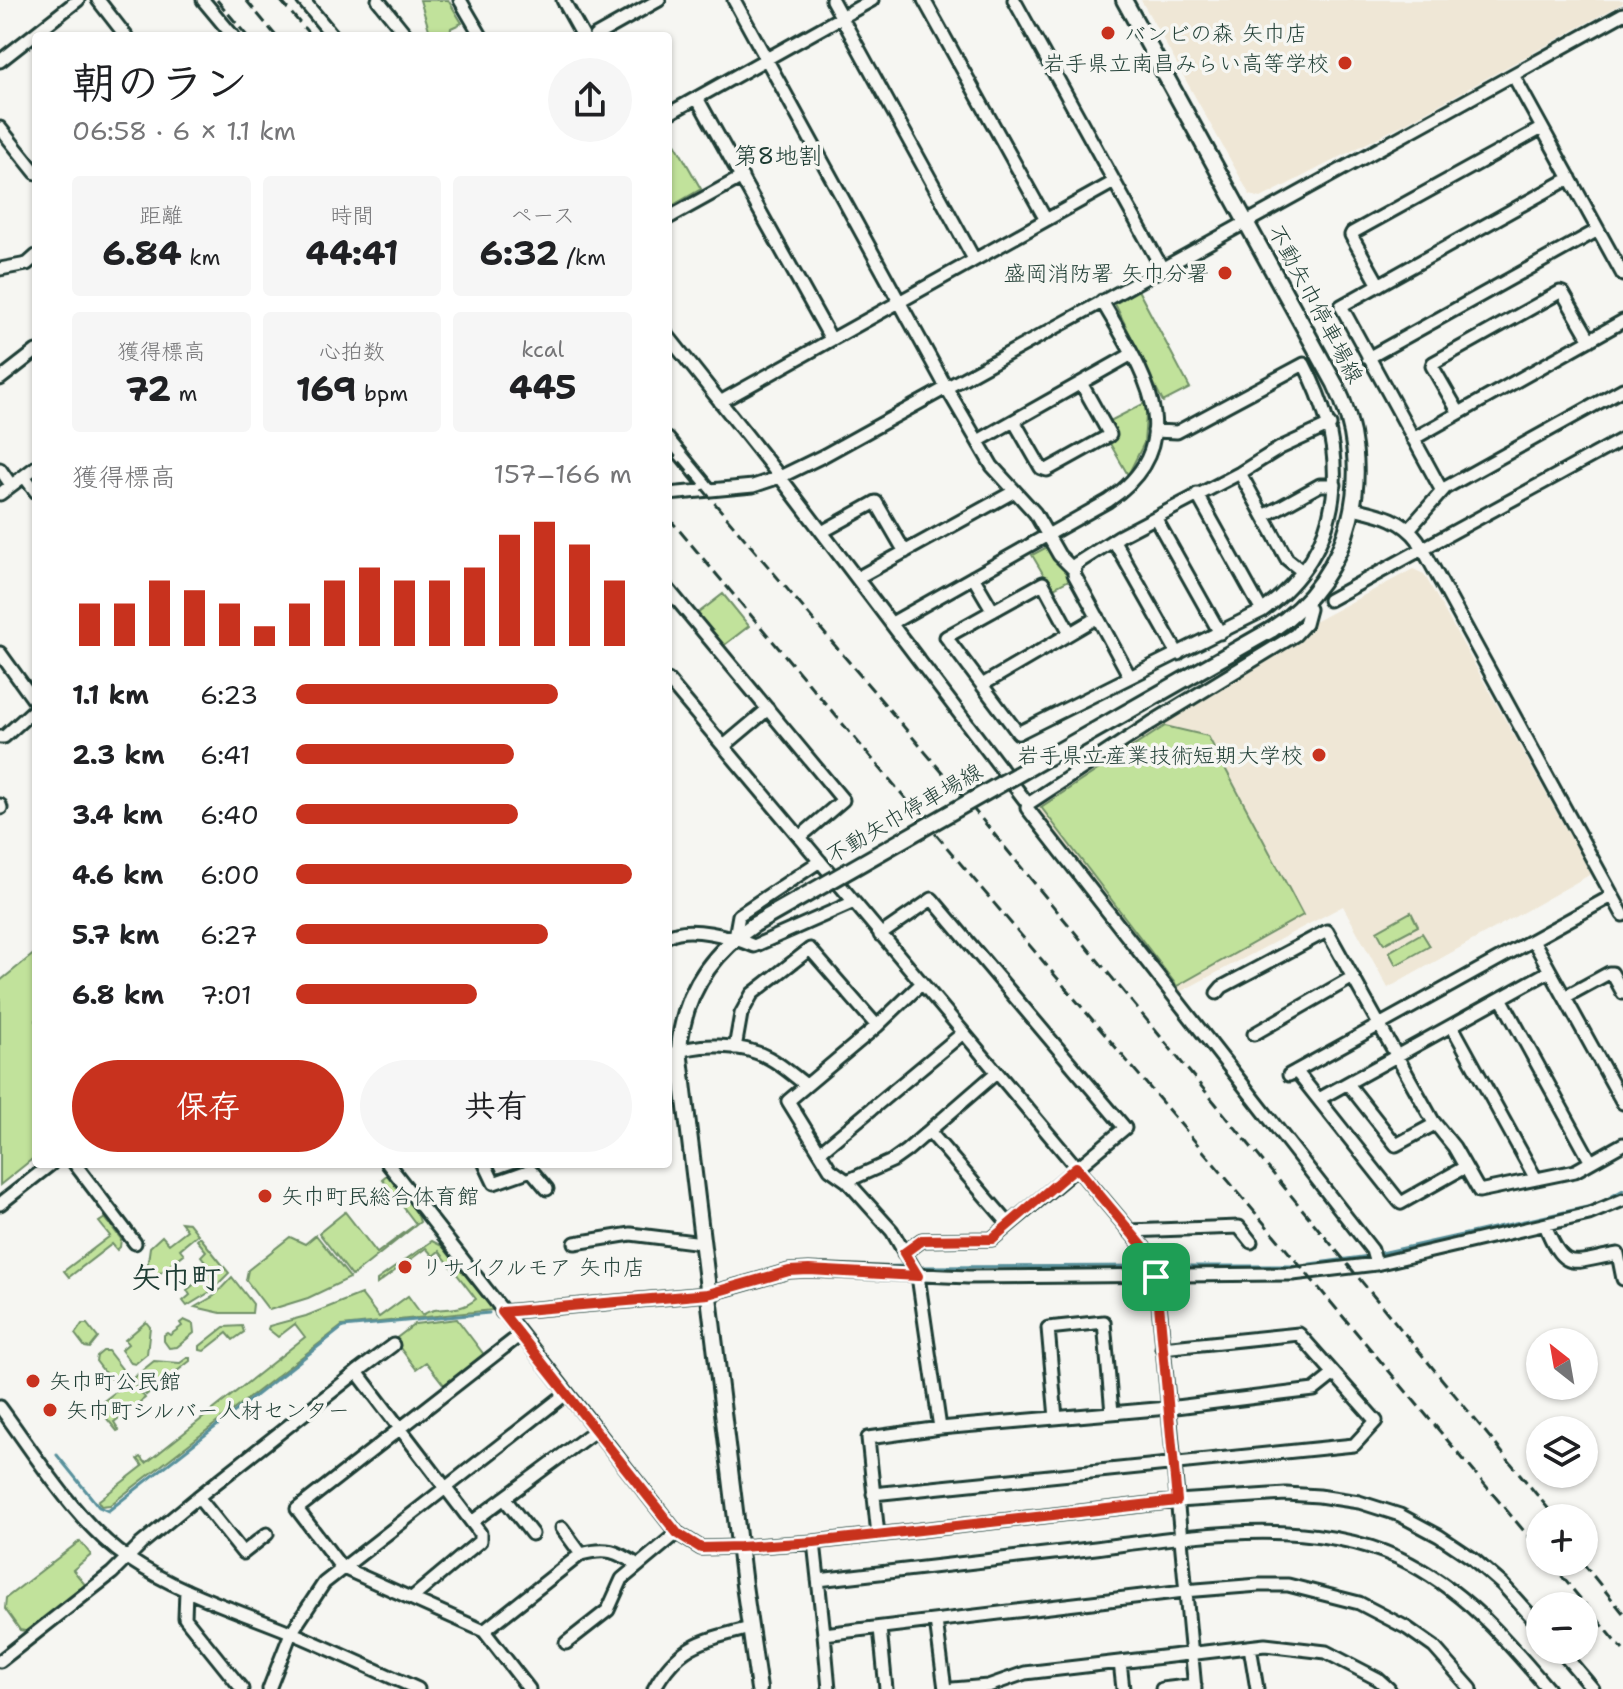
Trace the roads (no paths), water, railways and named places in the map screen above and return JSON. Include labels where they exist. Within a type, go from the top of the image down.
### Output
[{"type":"main road","name":"不動矢巾停車場線","points":[[759,1689],[702,1243],[674,1052],[688,1001],[700,979],[735,937],[755,924],[1271,630],[1305,602],[1327,574],[1353,508],[1356,453],[1342,398],[1124,0]]},
{"type":"street","points":[[44,32],[78,0]]},
{"type":"street","points":[[98,0],[123,32]]},
{"type":"street","points":[[203,0],[230,32]]},
{"type":"street","points":[[303,0],[330,32]]},
{"type":"street","points":[[378,0],[404,32]]},
{"type":"street","points":[[460,0],[479,32]]},
{"type":"street","points":[[563,0],[581,32]]},
{"type":"street","points":[[734,0],[946,387],[1000,476],[1035,513],[1059,555],[1073,569],[1130,677]]},
{"type":"street","points":[[832,0],[974,259]]},
{"type":"street","points":[[672,112],[872,0]]},
{"type":"street","points":[[924,0],[1046,220]]},
{"type":"street","points":[[1014,0],[1162,268]]},
{"type":"street","points":[[602,32],[652,2]]},
{"type":"street","points":[[672,494],[753,486],[780,477],[1623,14]]},
{"type":"street","points":[[0,61],[32,43]]},
{"type":"street","points":[[1513,75],[1621,266]]},
{"type":"street","points":[[697,98],[831,339]]},
{"type":"street","points":[[0,128],[32,168]]},
{"type":"street","points":[[1379,285],[1352,233],[1542,128]]},
{"type":"street","points":[[672,216],[742,177]]},
{"type":"street","points":[[1442,491],[1340,309],[1570,178]]},
{"type":"street","points":[[720,402],[1114,182]]},
{"type":"street","points":[[1368,358],[1598,230]]},
{"type":"street","points":[[0,269],[27,264],[32,260]]},
{"type":"street","points":[[1459,413],[1433,363],[1560,292],[1590,340]]},
{"type":"street","points":[[892,623],[1122,491],[1144,464],[1154,431],[1152,397],[1102,301]]},
{"type":"street","points":[[1413,439],[1623,321]]},
{"type":"street","points":[[672,341],[892,623],[1028,804],[1027,808],[1374,1257]]},
{"type":"street","points":[[0,379],[32,354]]},
{"type":"street","points":[[978,441],[1132,354]]},
{"type":"street","points":[[1070,633],[1043,583],[946,637],[1018,733],[1262,611],[1311,561],[1325,530],[1336,469],[1330,425],[1304,364],[1177,432],[1154,431]]},
{"type":"street","points":[[1014,421],[1041,468],[1047,470],[1110,435],[1081,383]]},
{"type":"street","points":[[1409,529],[1442,491],[1623,389]]},
{"type":"street","points":[[1073,569],[1076,564],[1114,541],[1197,494],[1240,473],[1280,448],[1330,425]]},
{"type":"street","points":[[1329,600],[1623,439]]},
{"type":"street","points":[[672,444],[709,489]]},
{"type":"street","points":[[0,469],[11,485]]},
{"type":"street","points":[[0,494],[32,470]]},
{"type":"street","points":[[1240,473],[1287,559],[1302,571]]},
{"type":"street","points":[[24,476],[32,487]]},
{"type":"street","points":[[1264,516],[1320,485],[1335,485]]},
{"type":"street","points":[[857,578],[1015,491]]},
{"type":"street","points":[[1197,494],[1262,611]]},
{"type":"street","points":[[822,532],[876,502],[905,552]]},
{"type":"street","points":[[1353,508],[1393,519],[1409,529],[1423,549],[1623,915]]},
{"type":"street","points":[[1156,519],[1220,633]]},
{"type":"street","points":[[1114,541],[1178,654]]},
{"type":"street","points":[[973,577],[993,611]]},
{"type":"street","points":[[672,594],[843,800],[800,837]]},
{"type":"street","points":[[1028,804],[1151,723],[1295,635],[1305,624],[1309,609],[1305,602]]},
{"type":"street","points":[[982,685],[1098,617]]},
{"type":"street","points":[[0,653],[32,700]]},
{"type":"street","points":[[672,685],[1129,1231],[1155,1270],[1195,1687],[1162,1689]]},
{"type":"street","points":[[724,746],[768,709]]},
{"type":"street","points":[[0,737],[4,737],[32,710]]},
{"type":"street","points":[[735,937],[739,915],[820,861]]},
{"type":"street","points":[[1465,1167],[1401,1203],[1319,1099],[1292,1073],[1612,896]]},
{"type":"street","points":[[880,935],[932,899],[1125,1128],[992,1239],[922,1240],[912,1265]]},
{"type":"street","points":[[672,934],[678,930],[735,937],[754,946],[854,902]]},
{"type":"street","points":[[1217,993],[1222,987],[1327,931],[1435,1124],[1454,1147],[1481,1192],[1575,1171],[1623,1144]]},
{"type":"street","points":[[1533,940],[1623,1103]]},
{"type":"street","points":[[735,1048],[741,1014],[752,994],[810,949],[877,1026]]},
{"type":"street","points":[[1319,1099],[1550,971]]},
{"type":"street","points":[[1565,997],[1609,973],[1612,973],[1623,993]]},
{"type":"street","points":[[1254,1034],[1353,977]]},
{"type":"street","points":[[921,984],[877,1026],[788,1101],[830,1169],[847,1181],[892,1231],[912,1265],[940,1428]]},
{"type":"street","points":[[1501,998],[1591,1162]]},
{"type":"street","points":[[1452,1026],[1536,1179]]},
{"type":"street","points":[[821,1151],[963,1033]]},
{"type":"street","points":[[674,1052],[691,1047],[735,1048],[769,1058],[806,1085]]},
{"type":"street","points":[[847,1181],[892,1161],[996,1073]]},
{"type":"street","points":[[1348,1084],[1396,1145],[1435,1124]]},
{"type":"street","points":[[929,1131],[1009,1224]]},
{"type":"street","points":[[0,1204],[46,1168]]},
{"type":"street","points":[[78,1168],[135,1243]]},
{"type":"street","points":[[391,1168],[677,1533],[701,1548],[814,1542],[1177,1501],[1286,1494],[1319,1496],[1359,1502],[1400,1515],[1472,1558],[1526,1611]]},
{"type":"street","points":[[487,1168],[494,1183],[530,1168]]},
{"type":"street","points":[[533,1168],[547,1189]]},
{"type":"street","points":[[502,1312],[708,1294],[789,1271],[912,1265],[1293,1274],[1545,1225],[1601,1210],[1623,1200]]},
{"type":"street","points":[[1545,1225],[1556,1252],[1563,1259],[1573,1261],[1618,1254],[1623,1279]]},
{"type":"street","points":[[1129,1231],[1239,1227],[1251,1242]]},
{"type":"street","points":[[575,1243],[631,1234],[702,1243]]},
{"type":"street","points":[[1056,1418],[1048,1328],[1104,1322],[1112,1413]]},
{"type":"street","points":[[873,1494],[1354,1445],[1376,1421],[1299,1334],[1162,1348]]},
{"type":"street","points":[[520,1335],[297,1509],[341,1567],[484,1631],[529,1689]]},
{"type":"street","points":[[0,1661],[129,1559],[141,1544],[198,1497],[393,1345]]},
{"type":"street","points":[[357,1372],[480,1533],[480,1541],[412,1598]]},
{"type":"street","points":[[878,1535],[868,1438],[1314,1390],[1334,1374]]},
{"type":"street","points":[[269,1689],[291,1633],[324,1583],[567,1393]]},
{"type":"street","points":[[1,1409],[71,1503],[95,1530],[129,1559],[186,1590],[418,1689]]},
{"type":"street","points":[[472,1522],[596,1430]]},
{"type":"street","points":[[198,1497],[243,1553],[267,1534]]},
{"type":"street","points":[[504,1498],[532,1534]]},
{"type":"street","points":[[562,1528],[581,1554]]},
{"type":"street","points":[[818,1580],[1180,1539],[1262,1532],[1310,1534],[1355,1542],[1399,1558],[1431,1575],[1466,1599],[1498,1630],[1548,1689]]},
{"type":"street","points":[[566,1643],[608,1610],[622,1579],[677,1533]]},
{"type":"street","points":[[814,1542],[829,1689]]},
{"type":"street","points":[[484,1631],[581,1554],[600,1549],[619,1553],[638,1565]]},
{"type":"street","points":[[824,1634],[1184,1591],[1288,1585],[1359,1603],[1407,1628],[1434,1647],[1471,1689]]},
{"type":"street","points":[[186,1590],[185,1618],[242,1689]]},
{"type":"street","points":[[936,1621],[945,1689]]},
{"type":"street","points":[[654,1689],[676,1656],[703,1640],[750,1628]]},
{"type":"street","points":[[880,1628],[886,1689]]},
{"type":"street","points":[[953,1689],[988,1686],[1025,1673],[1265,1645],[1326,1652],[1378,1679],[1389,1689]]},
{"type":"street","points":[[1250,1647],[1257,1689]]},
{"type":"street","points":[[1120,1662],[1123,1689]]},
{"type":"street","points":[[1572,1664],[1593,1689]]},
{"type":"waterway","points":[[1377,1254],[1596,1205],[1623,1190]]},
{"type":"waterway","points":[[1310,1264],[1369,1256]]},
{"type":"waterway","points":[[856,1267],[908,1266]]},
{"type":"waterway","points":[[923,1267],[1151,1266]]},
{"type":"waterway","points":[[1159,1266],[1294,1266]]},
{"type":"waterway","points":[[57,1455],[99,1507],[108,1511],[343,1327],[489,1313]]},
{"type":"railway","points":[[217,0],[244,32]]},
{"type":"railway","points":[[246,0],[273,32]]},
{"type":"railway","points":[[280,0],[308,32]]},
{"type":"railway","points":[[672,453],[980,817],[1544,1504]]},
{"type":"railway","points":[[672,522],[1526,1533]]},
{"type":"railway","points":[[1562,1576],[1623,1650]]},
{"type":"railway","points":[[1593,1576],[1623,1613]]},
{"type":"place","name":"バンビの森 矢巾店","points":[[1108,33]]},
{"type":"place","name":"岩手県立南昌みらい高等学校","points":[[1345,63]]},
{"type":"place","name":"盛岡消防署 矢巾分署","points":[[1225,273]]},
{"type":"place","name":"岩手県立産業技術短期大学校","points":[[1319,755]]},
{"type":"place","name":"矢巾町民総合体育館","points":[[265,1196]]},
{"type":"place","name":"リサイクルモア 矢巾店","points":[[405,1267]]},
{"type":"place","name":"矢巾町公民館","points":[[33,1381]]},
{"type":"place","name":"矢巾町シルバー人材センター","points":[[50,1410]]},
{"type":"district","name":"第8地割","points":[[778,156]]},
{"type":"district","name":"矢巾町","points":[[176,1277]]}]
